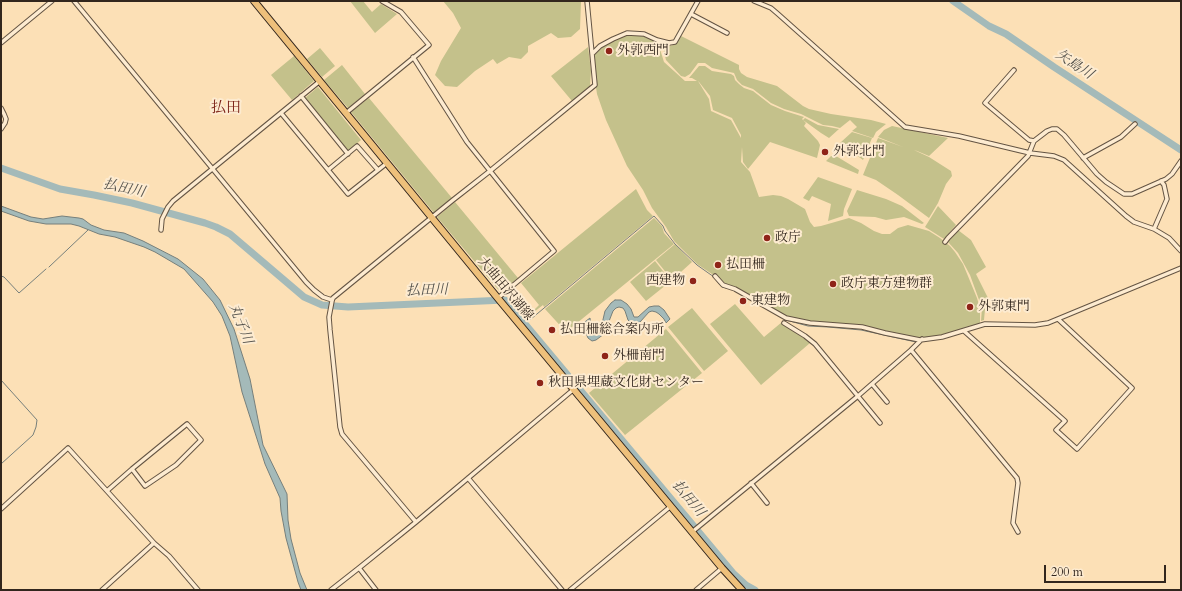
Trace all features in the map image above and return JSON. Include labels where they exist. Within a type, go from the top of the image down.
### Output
[{"type":"main road","name":"大曲田沢湖線","points":[[254,1],[692,532],[742,590]]},
{"type":"street","points":[[1,42],[52,1]]},
{"type":"street","points":[[74,1],[306,282],[323,297],[332,300]]},
{"type":"street","points":[[346,113],[429,45],[401,12],[382,1]]},
{"type":"street","points":[[416,522],[342,434],[340,428],[329,317],[332,300],[432,217],[595,86],[587,1]]},
{"type":"street","points":[[593,53],[600,46],[627,33],[644,34],[657,40],[669,43],[675,42],[698,1]]},
{"type":"street","points":[[754,1],[771,8],[905,127],[959,136],[1054,156],[1064,160],[1126,216],[1134,222],[1154,229],[1169,238],[1181,251]]},
{"type":"street","points":[[691,14],[727,33]]},
{"type":"street","points":[[413,57],[467,142],[554,251],[499,299]]},
{"type":"street","points":[[1014,70],[985,103],[1029,140],[1034,141]]},
{"type":"street","points":[[161,230],[162,219],[168,206],[173,201],[265,124],[320,81]]},
{"type":"street","points":[[301,96],[348,154]]},
{"type":"street","points":[[1,108],[6,119],[1,128]]},
{"type":"street","points":[[281,113],[348,194],[387,163]]},
{"type":"street","points":[[1083,158],[1121,137],[1135,124]]},
{"type":"street","points":[[945,242],[1028,156],[1034,141],[1052,129],[1057,129],[1064,135],[1097,174],[1124,194],[1132,194],[1161,182],[1172,174],[1181,161]]},
{"type":"street","points":[[328,170],[357,146],[378,170]]},
{"type":"street","points":[[1154,229],[1167,199],[1164,185],[1161,182]]},
{"type":"street","points":[[715,276],[723,286],[735,289],[786,318],[810,323],[862,327],[885,333],[922,339],[942,337],[985,324],[1035,325],[1048,323],[1181,268]]},
{"type":"street","points":[[964,331],[1065,421],[1056,430],[1077,449],[1132,388],[1058,319]]},
{"type":"street","points":[[784,323],[815,344],[880,423]]},
{"type":"street","points":[[692,532],[858,396],[922,339]]},
{"type":"street","points":[[911,350],[1017,478],[1018,483],[1013,523],[1018,532]]},
{"type":"street","points":[[872,384],[887,402]]},
{"type":"street","points":[[331,590],[416,522],[574,389]]},
{"type":"street","points":[[108,490],[132,469],[186,424],[201,440],[176,465],[145,486],[132,469]]},
{"type":"street","points":[[1,509],[68,448],[108,490],[154,543],[169,556],[198,590]]},
{"type":"street","points":[[468,478],[562,590]]},
{"type":"street","points":[[751,484],[766,503]]},
{"type":"street","points":[[570,590],[672,506]]},
{"type":"street","points":[[102,590],[154,543]]},
{"type":"street","points":[[359,568],[376,590]]},
{"type":"street","points":[[696,590],[722,568]]},
{"type":"shaded area","points":[[350,1],[363,1],[372,12],[381,4],[397,14],[375,33]]},
{"type":"shaded area","points":[[443,1],[581,1],[580,29],[571,37],[558,38],[551,33],[528,46],[528,52],[521,59],[509,57],[497,64],[493,59],[475,71],[457,87],[445,86],[435,75],[441,61],[461,28],[453,13]]},
{"type":"shaded area","points":[[627,33],[640,33],[657,40],[664,62],[685,81],[697,81],[689,78],[699,66],[705,66],[712,71],[731,74],[744,88],[753,91],[771,105],[804,117],[802,119],[806,123],[804,126],[820,145],[817,158],[770,142],[748,169],[743,162],[742,147],[741,162],[750,172],[759,197],[773,195],[788,199],[805,209],[810,222],[814,227],[849,218],[882,234],[890,234],[898,228],[908,225],[929,231],[950,246],[963,264],[980,308],[980,325],[955,334],[920,340],[862,327],[786,318],[735,289],[723,285],[715,276],[697,264],[674,241],[627,166],[606,120],[597,94],[593,53],[600,46]],"holes":[[[698,81],[710,96],[713,110],[732,118],[741,135],[741,138],[731,120],[711,111],[709,99]]]},
{"type":"shaded area","points":[[681,36],[739,65],[741,73],[747,77],[777,86],[809,109],[886,124],[876,132],[873,138],[852,131],[857,127],[850,120],[840,128],[823,125],[801,114],[771,103],[753,89],[742,85],[737,80],[734,73],[712,68],[705,63],[698,63],[690,74],[685,77],[681,76],[666,60],[662,44],[671,46],[675,44]]},
{"type":"shaded area","points":[[588,47],[591,70],[590,86],[572,101],[551,76]]},
{"type":"shaded area","points":[[320,48],[335,66],[322,77],[307,59]]},
{"type":"shaded area","points":[[294,56],[314,81],[292,100],[271,75]]},
{"type":"shaded area","points":[[342,65],[365,94],[348,108],[324,80]]},
{"type":"shaded area","points":[[318,87],[361,140],[348,151],[305,98]]},
{"type":"shaded area","points":[[369,98],[452,198],[434,213],[351,112]]},
{"type":"shaded area","points":[[805,118],[818,125],[839,129],[829,138],[803,120]]},
{"type":"shaded area","points":[[892,126],[948,138],[929,156],[914,150],[929,157],[951,171],[952,176],[946,184],[938,203],[929,218],[876,180],[863,175],[878,138],[903,147],[878,137],[884,130]]},
{"type":"shaded area","points":[[852,132],[872,138],[863,160],[840,143]]},
{"type":"shaded area","points":[[831,156],[836,156],[859,170],[858,174],[826,161]]},
{"type":"shaded area","points":[[818,177],[852,189],[844,209],[843,216],[828,221],[831,204],[812,196],[809,201],[803,198]]},
{"type":"shaded area","points":[[636,189],[647,210],[653,216],[544,307],[543,305],[534,312],[533,311],[539,305],[521,283]]},
{"type":"shaded area","points":[[857,190],[886,199],[902,206],[924,223],[922,224],[904,217],[886,220],[875,217],[849,216],[847,211]]},
{"type":"shaded area","points":[[455,202],[518,278],[501,293],[437,217]]},
{"type":"shaded area","points":[[1,206],[31,217],[43,219],[62,216],[79,218],[104,230],[124,233],[143,241],[178,259],[203,279],[220,300],[234,329],[250,379],[263,445],[287,494],[288,520],[291,539],[300,573],[307,590],[301,590],[298,582],[286,538],[280,498],[265,464],[242,392],[230,336],[222,316],[213,302],[184,269],[144,247],[71,224],[46,224],[29,221],[1,211]]},
{"type":"shaded area","points":[[938,206],[956,225],[944,239],[925,227]]},
{"type":"shaded area","points":[[654,218],[662,226],[664,233],[674,244],[566,332],[545,309]]},
{"type":"shaded area","points":[[958,230],[971,240],[986,267],[976,274],[988,298],[984,320],[981,321],[982,308],[970,275],[958,253],[948,242]]},
{"type":"shaded area","points":[[675,244],[692,262],[672,280],[656,260]]},
{"type":"shaded area","points":[[655,261],[671,281],[646,301],[630,282]]},
{"type":"shaded area","points":[[615,300],[621,300],[627,304],[634,317],[638,317],[649,307],[659,306],[664,310],[670,319],[666,323],[659,314],[652,311],[649,312],[640,322],[635,324],[628,320],[623,308],[619,307],[613,311],[604,334],[592,341],[588,338],[582,324],[590,318],[591,330],[593,333],[599,331],[605,311]]},
{"type":"shaded area","points":[[735,304],[764,337],[782,322],[810,343],[761,385],[710,324]]},
{"type":"shaded area","points":[[692,308],[728,351],[704,371],[668,327]]},
{"type":"shaded area","points":[[666,329],[702,373],[625,435],[589,393]]},
{"type":"waterway","name":"矢島川","points":[[953,1],[989,26],[1006,34],[1181,150]]},
{"type":"waterway","name":"払田川","points":[[1,168],[60,189],[132,203],[216,227],[230,234],[304,297],[322,305],[348,307],[505,300],[733,573],[746,585],[755,590]]},
{"type":"waterway","points":[[525,324],[654,216],[675,244],[697,265],[714,277]]},
{"type":"waterway","points":[[49,267],[88,230]]},
{"type":"waterway","points":[[1,276],[4,277],[19,293],[46,269]]},
{"type":"waterway","points":[[716,280],[722,287],[731,289]]},
{"type":"waterway","points":[[762,306],[786,320],[808,326],[861,330],[916,342]]},
{"type":"waterway","points":[[1,380],[37,420],[33,435],[1,464]]},
{"type":"place","name":"外郭西門","points":[[609,51]]},
{"type":"place","name":"外郭北門","points":[[825,152]]},
{"type":"place","name":"政庁","points":[[767,238]]},
{"type":"place","name":"払田柵","points":[[718,265]]},
{"type":"place","name":"西建物","points":[[693,281]]},
{"type":"place","name":"政庁東方建物群","points":[[833,284]]},
{"type":"place","name":"東建物","points":[[743,301]]},
{"type":"place","name":"外郭東門","points":[[970,307]]},
{"type":"place","name":"払田柵総合案内所","points":[[552,330]]},
{"type":"place","name":"外柵南門","points":[[605,356]]},
{"type":"place","name":"秋田県埋蔵文化財センター","points":[[540,383]]},
{"type":"district","name":"払田","points":[[226,109]]},
{"type":"water label","name":"丸子川","points":[[240,324]]}]
